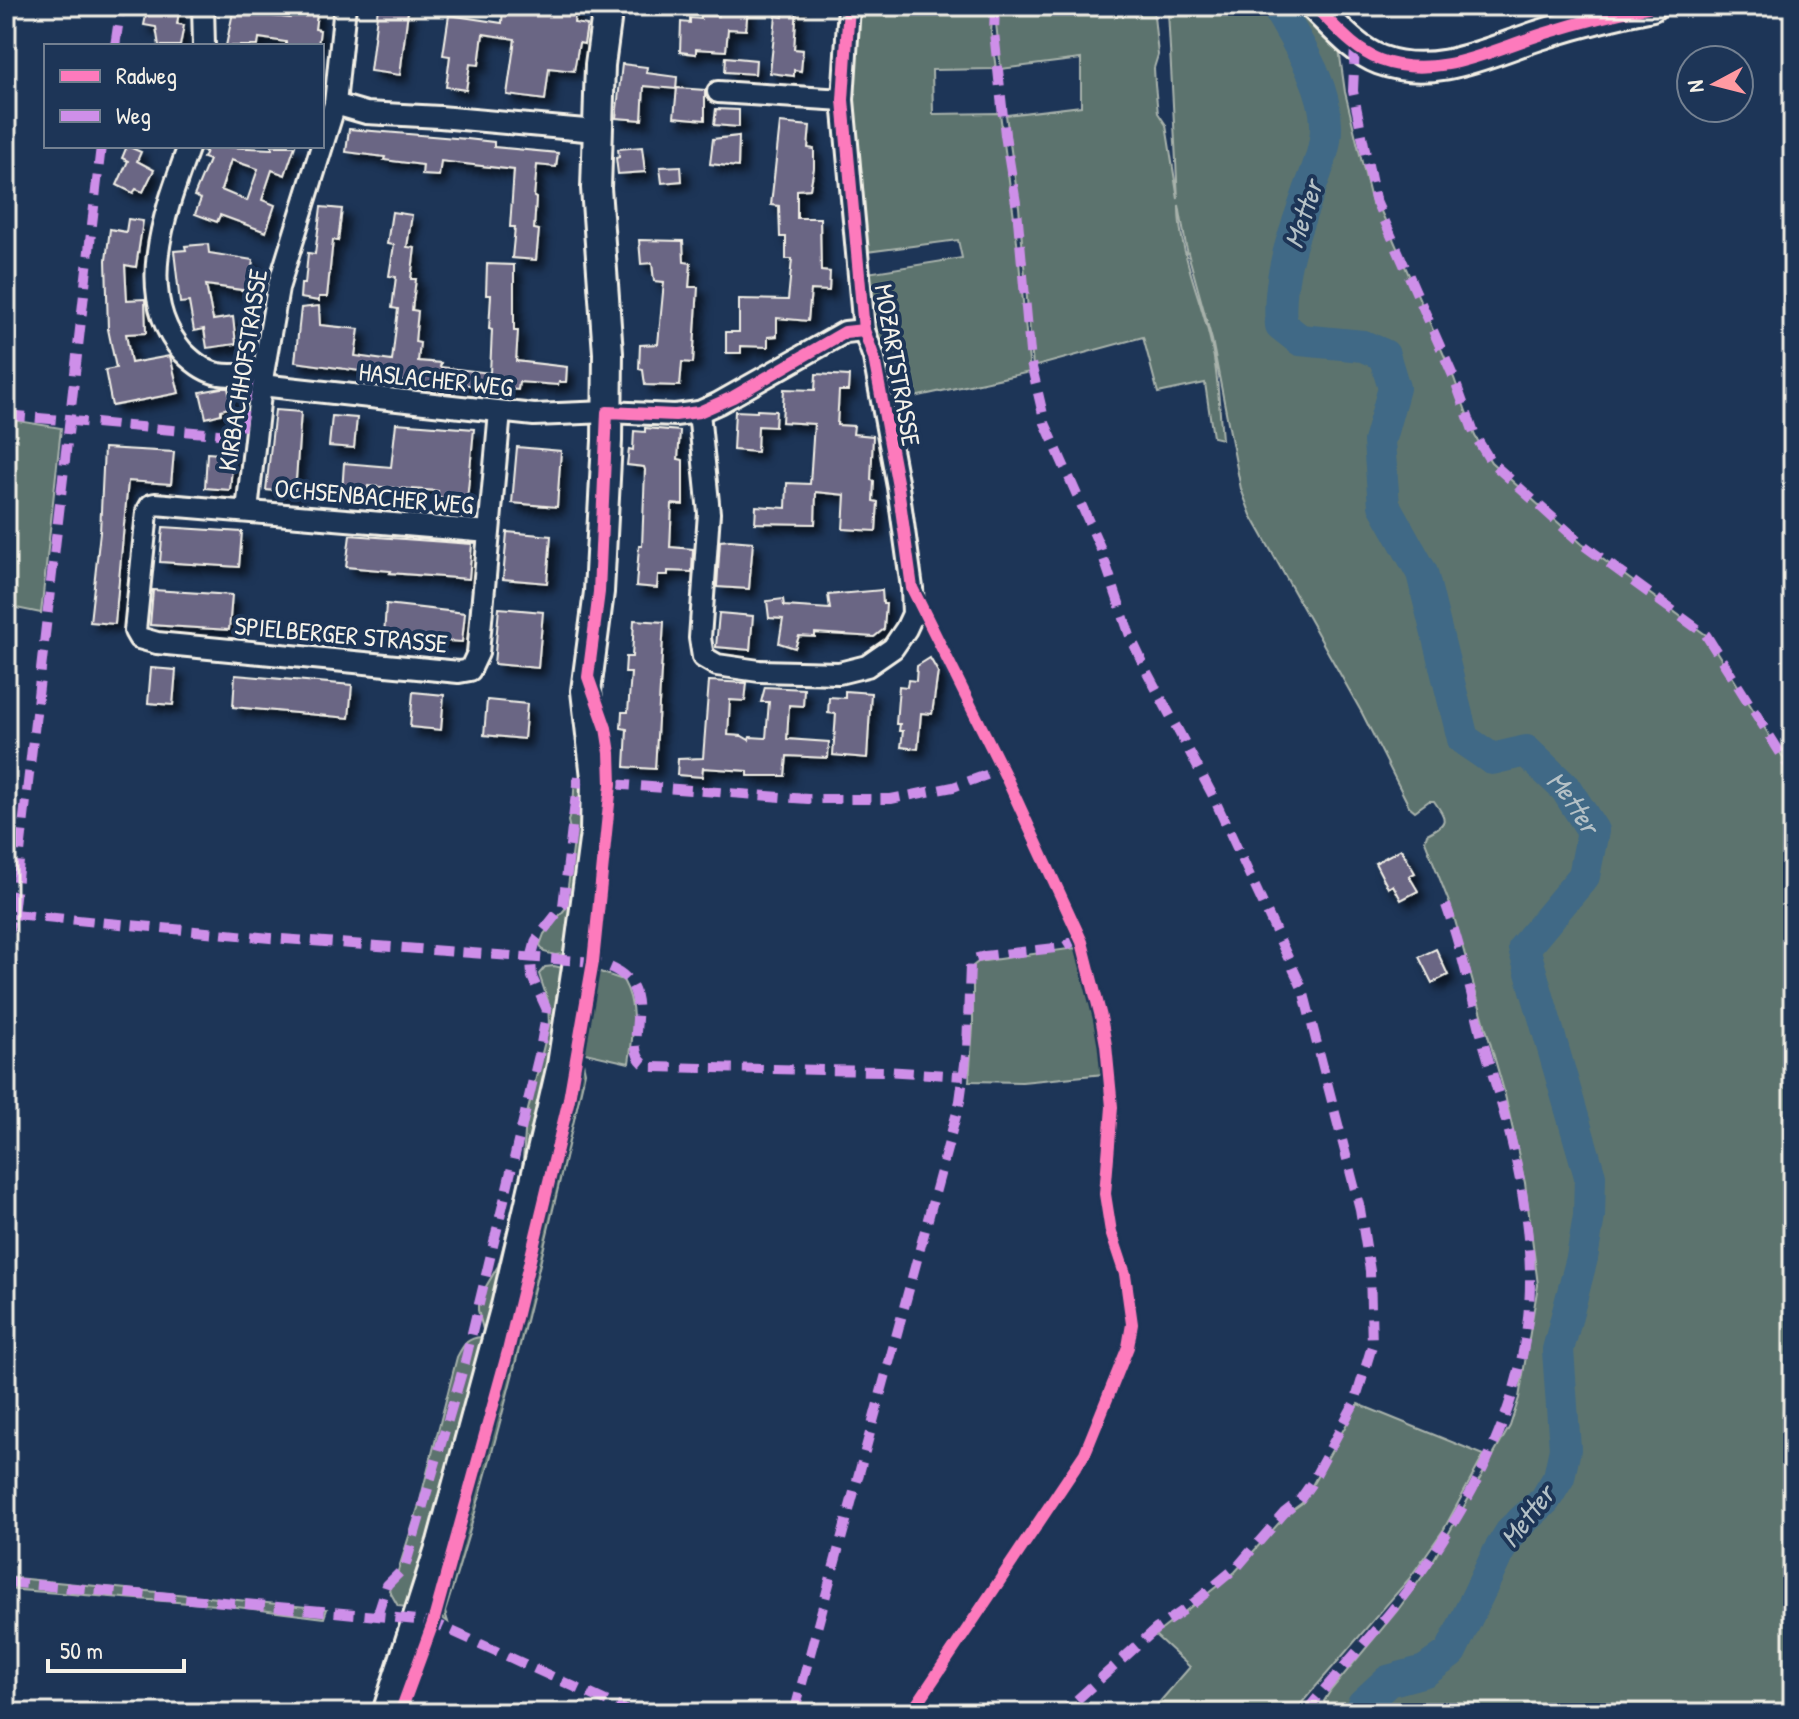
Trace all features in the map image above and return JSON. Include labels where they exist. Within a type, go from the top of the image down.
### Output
[{"type":"main road","points":[[387,1713],[442,1542],[498,1335],[562,1065],[595,833],[596,777],[586,691],[599,592],[607,412],[608,368],[596,188],[596,131],[608,6]]},
{"type":"main road","points":[[1314,6],[1355,45],[1378,59],[1403,66],[1435,67],[1465,61],[1598,16],[1652,6]]},
{"type":"street","points":[[203,6],[204,44]]},
{"type":"street","name":"KIRBACHHOFSTRASSE","points":[[324,140],[335,104],[345,6]]},
{"type":"street","name":"MOZARTSTRASSE","points":[[699,412],[709,513],[700,638],[703,657],[717,665],[759,671],[839,673],[867,666],[893,648],[913,614],[912,588],[898,487],[874,358],[864,330],[843,100],[849,6]]},
{"type":"street","points":[[718,92],[843,100]]},
{"type":"street","points":[[335,104],[366,113],[596,131]]},
{"type":"street","name":"HASLACHER WEG","points":[[188,148],[173,189],[163,231],[156,294],[160,312],[176,343],[190,359],[206,370],[534,415],[607,412],[675,415],[699,412]]},
{"type":"street","name":"KIRBACHHOFSTRASSE","points":[[247,511],[262,379],[278,288],[321,148]]},
{"type":"street","points":[[699,412],[733,397],[845,332],[864,330]]},
{"type":"street","name":"SPIELBERGER STRASSE","points":[[139,638],[157,643],[464,672],[474,664],[478,653],[500,412]]},
{"type":"street","name":"OCHSENBACHER WEG","points":[[139,638],[135,631],[147,512],[151,505],[162,503],[489,532]]},
{"type":"green space","points":[[856,6],[993,6],[991,33],[996,69],[932,70],[933,114],[1000,113],[1030,372],[891,402],[869,325],[867,273],[962,258],[958,240],[866,252],[853,117]]},
{"type":"green space","points":[[998,6],[1153,6],[1158,55],[1154,68],[1158,113],[1166,125],[1178,199],[1168,11],[1175,6],[1308,6],[1339,49],[1345,92],[1372,204],[1377,202],[1454,378],[1475,436],[1491,462],[1582,544],[1706,635],[1793,773],[1793,1713],[1329,1713],[1324,1701],[1430,1566],[1510,1426],[1519,1398],[1538,1285],[1525,1183],[1504,1091],[1452,910],[1425,841],[1427,834],[1442,824],[1443,817],[1434,801],[1415,811],[1409,806],[1362,713],[1251,515],[1241,489],[1212,340],[1186,246],[1179,205],[1182,238],[1213,351],[1222,439],[1213,437],[1205,383],[1158,393],[1143,337],[1033,367],[1019,207],[1006,115],[1081,106],[1081,59],[1001,69],[996,23]]},
{"type":"green space","points":[[6,419],[61,428],[41,613],[6,606]]},
{"type":"green space","points":[[575,777],[587,777],[568,950],[555,955],[544,952],[540,945],[544,934],[565,909],[575,834],[570,830],[568,821],[573,806]]},
{"type":"green space","points":[[1075,948],[1086,970],[1104,1074],[1022,1082],[969,1081],[973,966],[978,962]]},
{"type":"green space","points":[[545,967],[563,968],[565,974],[563,1002],[520,1206],[429,1553],[407,1607],[398,1606],[389,1590],[418,1508],[457,1357],[466,1342],[482,1337],[484,1333],[478,1300],[498,1266],[514,1205],[523,1161],[526,1118],[549,1025],[548,1001],[539,974]]},
{"type":"green space","points":[[600,972],[623,980],[628,990],[633,1021],[629,1063],[581,1052],[585,1072],[567,1152],[502,1416],[445,1612],[448,1622],[441,1617],[439,1610],[527,1290],[579,1061],[594,977]]},
{"type":"green space","points":[[1358,1404],[1484,1455],[1444,1529],[1409,1579],[1293,1713],[1150,1713],[1190,1667],[1155,1635],[1235,1572],[1287,1514],[1302,1503]]},
{"type":"green space","points":[[6,1577],[327,1609],[324,1618],[229,1606],[6,1589]]},
{"type":"building","points":[[148,6],[180,6],[177,24],[184,25],[180,44],[159,44],[156,27],[144,25]]},
{"type":"building","points":[[291,6],[318,6],[315,29],[320,30],[318,44],[286,44],[259,38],[258,44],[226,44],[233,12],[290,18]]},
{"type":"building","points":[[503,6],[576,6],[574,23],[587,25],[584,44],[579,43],[574,71],[549,68],[545,100],[507,95],[515,39],[483,34],[479,65],[470,64],[466,90],[446,87],[450,56],[443,55],[449,15],[502,23]]},
{"type":"building","points":[[718,6],[748,6],[746,30],[728,29],[726,51],[696,49],[696,54],[680,52],[681,22],[690,23],[690,18],[701,19],[701,15],[718,16]]},
{"type":"building","points":[[784,6],[797,6],[794,49],[803,50],[801,71],[794,70],[794,76],[770,73],[776,16],[783,17]]},
{"type":"building","points":[[378,7],[408,11],[400,75],[370,71]]},
{"type":"building","points":[[726,57],[756,60],[755,74],[725,72]]},
{"type":"building","points":[[622,64],[647,67],[646,73],[677,77],[676,89],[644,86],[642,120],[616,118]]},
{"type":"building","points":[[677,88],[705,90],[705,120],[674,117]]},
{"type":"building","points":[[716,109],[739,110],[739,127],[714,125]]},
{"type":"building","points":[[780,123],[810,126],[808,148],[814,149],[814,168],[810,189],[797,190],[797,218],[820,218],[821,271],[830,272],[829,291],[811,290],[808,321],[777,318],[777,336],[768,337],[768,347],[741,346],[741,353],[726,353],[726,332],[739,332],[739,299],[788,300],[792,259],[786,259],[786,237],[780,237],[779,206],[771,205]]},
{"type":"building","points":[[349,129],[494,142],[494,147],[558,153],[556,167],[537,165],[534,229],[539,230],[536,260],[512,258],[515,227],[510,227],[514,170],[441,161],[439,176],[422,175],[423,165],[346,152]]},
{"type":"building","points":[[739,136],[738,167],[710,164],[713,139]]},
{"type":"building","points":[[642,147],[645,172],[618,174],[618,149]]},
{"type":"building","points":[[126,148],[132,148],[141,152],[137,161],[154,170],[143,192],[136,189],[133,193],[117,185],[128,161],[122,158]]},
{"type":"building","points":[[202,148],[294,148],[285,175],[272,170],[262,200],[275,205],[266,232],[220,215],[217,222],[195,214],[201,199],[194,196],[209,160],[203,158],[206,151]],"holes":[[[231,160],[258,169],[247,201],[221,190]]]},
{"type":"building","points":[[681,166],[682,181],[662,183],[660,167]]},
{"type":"building","points":[[321,207],[342,209],[338,241],[333,240],[327,297],[319,297],[319,301],[300,298],[301,284],[305,284],[308,253],[315,254]]},
{"type":"building","points":[[392,212],[412,215],[407,247],[415,248],[411,279],[416,279],[412,310],[418,311],[415,342],[420,343],[418,361],[490,373],[492,330],[489,329],[491,295],[486,295],[487,264],[514,265],[514,331],[518,331],[516,361],[567,367],[566,382],[559,382],[558,385],[519,382],[518,390],[439,382],[438,385],[395,381],[396,376],[295,362],[301,308],[319,306],[320,325],[359,329],[355,356],[392,361],[398,309],[392,308],[396,277],[389,276],[394,245],[387,244]]},
{"type":"building","points":[[128,219],[143,221],[136,267],[125,265],[127,300],[145,299],[146,333],[126,334],[131,363],[170,356],[179,393],[112,406],[105,370],[116,368],[108,329],[106,260],[110,229],[126,232]]},
{"type":"building","points":[[639,240],[683,241],[684,262],[691,263],[689,287],[698,287],[693,363],[682,362],[680,386],[645,385],[643,370],[639,369],[640,345],[658,344],[664,282],[654,281],[652,263],[641,264]]},
{"type":"building","points":[[208,244],[209,253],[253,260],[249,291],[206,285],[213,320],[233,317],[236,344],[207,348],[204,329],[194,331],[189,302],[180,303],[174,251],[186,250],[185,246]]},
{"type":"building","points":[[816,374],[849,376],[848,391],[839,391],[837,425],[854,426],[853,434],[873,436],[871,480],[874,481],[873,501],[878,502],[876,531],[843,529],[845,495],[816,492],[815,524],[755,523],[756,506],[786,508],[787,483],[810,484],[814,424],[782,422],[784,389],[815,390]]},
{"type":"building","points":[[228,388],[232,407],[206,418],[200,392]]},
{"type":"building","points":[[275,410],[301,412],[295,493],[266,490]]},
{"type":"building","points":[[735,411],[776,411],[775,427],[758,426],[757,452],[733,450]]},
{"type":"building","points":[[332,416],[357,418],[354,448],[329,446]]},
{"type":"building","points":[[396,423],[474,429],[467,500],[437,497],[438,491],[368,486],[367,495],[342,493],[344,463],[391,467]]},
{"type":"building","points":[[645,428],[680,431],[678,459],[683,460],[683,505],[672,504],[670,547],[693,549],[692,572],[668,571],[668,575],[658,575],[657,588],[636,586],[639,546],[642,546],[645,470],[644,467],[627,465],[629,449],[633,450],[634,431],[645,432]]},
{"type":"building","points":[[517,447],[561,451],[557,507],[512,503]]},
{"type":"building","points":[[104,448],[174,452],[171,484],[128,481],[115,624],[90,622],[100,532]]},
{"type":"building","points":[[207,453],[233,455],[230,490],[205,488]]},
{"type":"building","points":[[163,527],[242,532],[239,567],[160,562]]},
{"type":"building","points":[[507,532],[551,536],[547,583],[503,579]]},
{"type":"building","points":[[350,535],[472,544],[469,579],[346,567]]},
{"type":"building","points":[[720,541],[753,542],[749,589],[717,587]]},
{"type":"building","points":[[153,590],[232,595],[229,630],[150,625]]},
{"type":"building","points":[[882,590],[883,604],[886,604],[884,629],[874,637],[815,633],[815,637],[799,636],[795,648],[779,643],[783,619],[769,618],[767,601],[783,599],[784,606],[830,609],[828,595]]},
{"type":"building","points":[[386,604],[465,613],[462,642],[384,637]]},
{"type":"building","points":[[499,608],[543,612],[538,668],[494,664]]},
{"type":"building","points":[[719,613],[753,616],[750,650],[716,647]]},
{"type":"building","points":[[634,620],[664,622],[655,769],[625,767],[627,729],[621,728],[622,712],[628,712],[631,673],[625,673],[626,657],[632,657]]},
{"type":"building","points":[[930,658],[938,672],[932,714],[921,713],[918,749],[901,747],[903,731],[899,731],[900,724],[896,724],[899,686],[907,687],[908,680],[916,681],[917,666]]},
{"type":"building","points":[[151,668],[176,670],[173,705],[148,703]]},
{"type":"building","points":[[235,675],[352,685],[349,718],[233,707]]},
{"type":"building","points":[[709,681],[747,683],[745,701],[730,700],[728,735],[749,740],[750,737],[766,738],[769,702],[761,702],[765,687],[804,689],[803,706],[789,705],[787,739],[829,742],[828,758],[787,756],[785,776],[748,776],[748,771],[703,768],[702,777],[677,775],[678,759],[703,758]]},
{"type":"building","points":[[845,691],[871,693],[867,758],[833,755],[836,714],[828,713],[829,697],[845,698]]},
{"type":"building","points":[[413,692],[444,695],[441,730],[410,727]]},
{"type":"building","points":[[487,700],[527,704],[524,739],[484,735]]},
{"type":"building","points":[[1401,849],[1415,873],[1409,876],[1418,891],[1401,900],[1393,885],[1388,888],[1375,863]]},
{"type":"building","points":[[1436,949],[1448,975],[1432,983],[1419,957]]},
{"type":"waterway","name":"Metter","points":[[1277,6],[1315,78],[1326,124],[1322,153],[1286,262],[1281,293],[1281,325],[1300,340],[1363,346],[1384,355],[1394,388],[1379,442],[1384,505],[1422,573],[1463,739],[1492,759],[1526,751],[1566,789],[1593,831],[1584,876],[1524,948],[1590,1176],[1589,1216],[1582,1258],[1558,1350],[1565,1449],[1559,1477],[1545,1500],[1512,1530],[1450,1653],[1425,1671],[1388,1681],[1363,1704],[1359,1713]]},
{"type":"marked path","points":[[115,44],[121,6]]},
{"type":"marked path","points":[[995,6],[994,32],[1017,209],[1031,363],[1045,423],[1100,547],[1130,636],[1212,794],[1303,990],[1360,1209],[1370,1271],[1372,1346],[1355,1402],[1311,1484],[1238,1566],[1190,1606],[1156,1629],[1062,1713]]},
{"type":"marked path","points":[[1355,45],[1353,91],[1375,199],[1454,378],[1475,436],[1491,462],[1582,544],[1706,635],[1793,773]]},
{"type":"marked path","points":[[6,940],[13,914],[101,148]]},
{"type":"marked path","points":[[6,415],[239,436],[250,373]]},
{"type":"marked path","points":[[611,784],[808,799],[891,799],[953,787],[1003,769]]},
{"type":"marked path","points":[[377,1616],[387,1585],[405,1567],[465,1362],[539,1055],[547,1010],[532,977],[531,959],[536,940],[563,906],[578,776]]},
{"type":"marked path","points":[[1305,1713],[1400,1600],[1455,1520],[1474,1487],[1505,1417],[1524,1344],[1530,1278],[1528,1235],[1519,1173],[1446,905]]},
{"type":"marked path","points":[[13,914],[270,938],[593,962],[617,971],[631,984],[637,999],[636,1046],[639,1059],[650,1067],[883,1071],[964,1076]]},
{"type":"marked path","points":[[794,1713],[960,1101],[967,1049],[970,965],[974,959],[985,956],[1064,947],[1080,937]]},
{"type":"marked path","points":[[6,1582],[417,1620],[441,1626],[632,1713]]},
{"type":"cycle path","points":[[849,6],[843,100],[864,330],[874,358],[898,487],[912,588],[1005,775],[1082,942],[1106,1045],[1112,1107],[1105,1194],[1111,1232],[1125,1274],[1132,1324],[1128,1347],[1085,1453],[911,1713]]},
{"type":"cycle path","points":[[1314,6],[1371,56],[1401,66],[1423,67],[1464,60],[1572,25],[1652,6]]},
{"type":"cycle path","points":[[400,1713],[433,1623],[508,1351],[569,1099],[593,962],[611,784],[606,728],[588,677],[599,592],[607,412],[675,415],[699,412],[733,397],[845,332],[864,330]]}]
